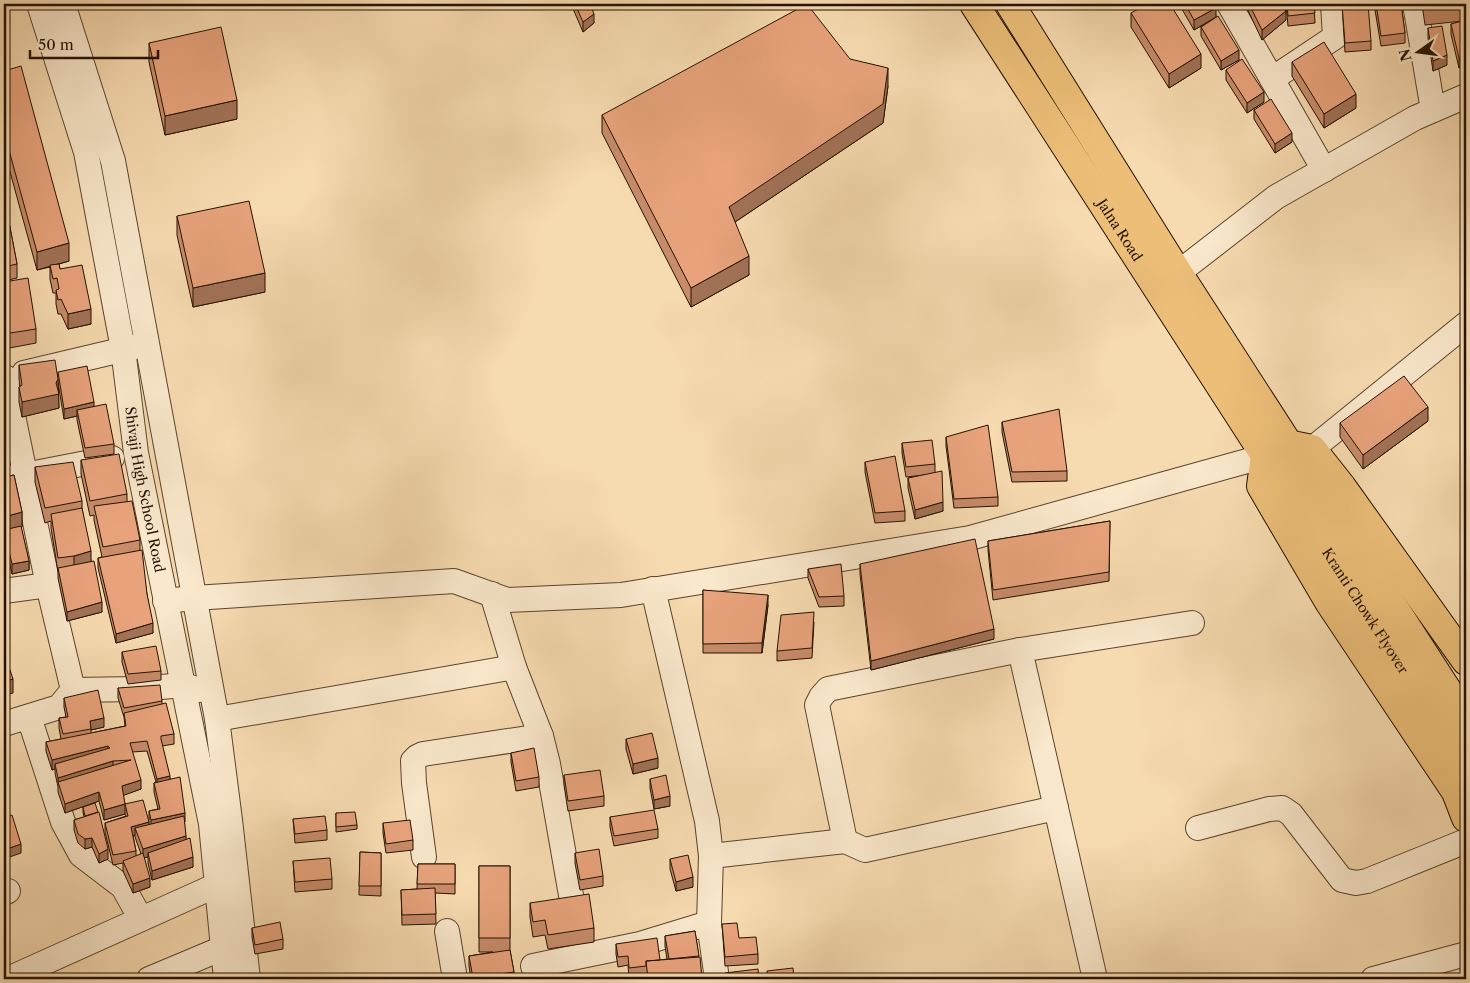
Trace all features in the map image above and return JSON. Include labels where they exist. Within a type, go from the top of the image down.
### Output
[{"type":"main road","name":"Jalna Road","points":[[974,4],[1288,449]]},
{"type":"main road","name":"Jalna Road","points":[[1010,4],[1288,449]]},
{"type":"main road","points":[[1466,661],[1288,449],[1261,486],[1329,602],[1456,792],[1466,818]]},
{"type":"main road","name":"Kranti Chowk Flyover","points":[[1288,449],[1454,716],[1466,767]]},
{"type":"street","name":"Shivaji High School Road","points":[[39,4],[86,152],[123,349],[136,453],[211,824],[226,979]]},
{"type":"street","name":"Shivaji High School Road","points":[[63,4],[113,161],[217,719],[248,979]]},
{"type":"street","points":[[1230,4],[1324,170]]},
{"type":"street","points":[[1272,78],[1335,37],[1333,4]]},
{"type":"street","points":[[1415,4],[1433,110]]},
{"type":"street","points":[[1178,273],[1276,197],[1416,118],[1466,96]]},
{"type":"street","points":[[165,601],[454,581],[508,600],[621,594],[970,538],[1288,449],[1466,324]]},
{"type":"street","points":[[73,690],[48,585],[14,477],[4,378],[147,344]]},
{"type":"street","points":[[14,477],[136,453]]},
{"type":"street","points":[[4,592],[48,585]]},
{"type":"street","points":[[653,589],[707,821],[711,856],[709,923],[717,979]]},
{"type":"street","points":[[492,594],[514,667],[541,736],[548,764],[572,901]]},
{"type":"street","points":[[845,841],[817,705],[828,689],[1020,650],[1192,623]]},
{"type":"street","points":[[1020,650],[1094,979]]},
{"type":"street","points":[[217,719],[514,667]]},
{"type":"street","points":[[4,724],[59,707],[73,690],[138,689],[184,685],[212,695]]},
{"type":"street","points":[[29,717],[64,822],[81,855],[123,887],[141,919]]},
{"type":"street","points":[[424,857],[414,783],[413,761],[423,754],[541,736]]},
{"type":"street","points":[[711,856],[845,841],[865,850],[1056,808]]},
{"type":"street","points":[[1198,828],[1269,808],[1282,808],[1290,814],[1342,880],[1356,883],[1367,881],[1466,841]]},
{"type":"street","points":[[8,979],[217,885]]},
{"type":"street","points":[[538,979],[533,966],[640,944],[709,923]]},
{"type":"street","points":[[447,931],[455,979]]},
{"type":"street","points":[[149,979],[223,948]]},
{"type":"street","points":[[1373,979],[1466,954]]},
{"type":"building","points":[[575,4],[590,4],[594,14],[583,22]]},
{"type":"building","points":[[807,4],[850,59],[888,68],[883,104],[729,207],[749,256],[691,288],[602,115]]},
{"type":"building","points":[[1147,4],[1170,4],[1201,54],[1169,74],[1131,13]]},
{"type":"building","points":[[1185,4],[1214,4],[1216,8],[1194,20]]},
{"type":"building","points":[[1249,4],[1280,4],[1286,11],[1262,30]]},
{"type":"building","points":[[1287,4],[1314,4],[1315,13],[1288,16]]},
{"type":"building","points":[[1342,4],[1368,4],[1371,41],[1345,43]]},
{"type":"building","points":[[1376,4],[1401,4],[1405,33],[1381,36]]},
{"type":"building","points":[[1425,4],[1450,4],[1425,6]]},
{"type":"building","points":[[1218,16],[1239,50],[1221,61],[1201,27]]},
{"type":"building","points":[[1466,20],[1466,56],[1459,58],[1451,24]]},
{"type":"building","points":[[1442,26],[1447,55],[1433,61],[1428,28]]},
{"type":"building","points":[[221,27],[237,100],[165,116],[149,43]]},
{"type":"building","points":[[1324,42],[1356,94],[1324,114],[1292,62]]},
{"type":"building","points":[[1242,59],[1264,92],[1247,103],[1226,70]]},
{"type":"building","points":[[21,66],[69,243],[37,252],[4,132],[4,71]]},
{"type":"building","points":[[1271,99],[1292,133],[1275,144],[1254,110]]},
{"type":"building","points":[[4,196],[17,264],[4,267]]},
{"type":"building","points":[[249,201],[265,273],[193,288],[177,216]]},
{"type":"building","points":[[59,264],[60,269],[82,265],[91,309],[68,314],[61,299],[58,300],[56,290],[59,289],[57,278],[53,279],[50,265]]},
{"type":"building","points":[[28,278],[36,329],[4,334],[4,282]]},
{"type":"building","points":[[55,360],[58,379],[56,383],[59,394],[22,402],[19,387],[22,385],[19,365]]},
{"type":"building","points":[[87,366],[94,402],[64,409],[58,372]]},
{"type":"building","points":[[1404,376],[1428,407],[1363,455],[1340,423]]},
{"type":"building","points":[[106,404],[114,444],[85,448],[77,410]]},
{"type":"building","points":[[1059,409],[1067,471],[1012,472],[1002,422]]},
{"type":"building","points":[[988,425],[998,497],[954,499],[946,437]]},
{"type":"building","points":[[932,440],[935,464],[906,467],[902,443]]},
{"type":"building","points":[[119,454],[127,494],[90,501],[81,460]]},
{"type":"building","points":[[895,456],[905,511],[875,513],[865,462]]},
{"type":"building","points":[[73,462],[82,501],[45,508],[35,467]]},
{"type":"building","points":[[942,471],[943,502],[915,510],[908,478]]},
{"type":"building","points":[[14,475],[22,512],[4,517],[4,477]]},
{"type":"building","points":[[132,501],[140,540],[103,547],[94,506]]},
{"type":"building","points":[[82,508],[91,551],[58,558],[51,514]]},
{"type":"building","points":[[1110,521],[1109,572],[993,590],[988,541]]},
{"type":"building","points":[[21,526],[29,561],[12,564],[4,530]]},
{"type":"building","points":[[975,539],[994,629],[871,661],[860,564]]},
{"type":"building","points":[[4,547],[8,566],[4,567]]},
{"type":"building","points":[[142,550],[147,594],[153,623],[116,634],[98,558]]},
{"type":"building","points":[[94,561],[102,602],[67,612],[58,568]]},
{"type":"building","points":[[841,564],[844,596],[819,597],[808,569]]},
{"type":"building","points":[[703,590],[768,595],[762,643],[703,644]]},
{"type":"building","points":[[814,612],[812,648],[777,651],[781,615]]},
{"type":"building","points":[[156,646],[161,671],[128,674],[122,652]]},
{"type":"building","points":[[4,652],[13,679],[6,681],[9,688],[4,690]]},
{"type":"building","points":[[160,685],[162,701],[124,708],[118,688]]},
{"type":"building","points":[[98,690],[104,718],[90,721],[91,729],[63,734],[59,718],[68,717],[64,698]]},
{"type":"building","points":[[166,703],[174,734],[161,736],[161,739],[170,776],[157,779],[147,741],[130,743],[141,780],[122,786],[125,804],[104,810],[99,792],[65,804],[58,782],[131,760],[113,761],[58,778],[55,764],[110,748],[108,746],[52,760],[46,742],[126,726],[124,713]]},
{"type":"building","points":[[652,733],[658,758],[633,764],[626,739]]},
{"type":"building","points":[[534,748],[539,777],[516,781],[511,753]]},
{"type":"building","points":[[600,770],[604,796],[568,801],[564,775]]},
{"type":"building","points":[[666,775],[670,796],[654,800],[650,779]]},
{"type":"building","points":[[180,777],[185,813],[151,820],[149,811],[160,809],[154,783]]},
{"type":"building","points":[[143,800],[149,822],[131,827],[136,851],[113,855],[105,823],[128,816],[125,804]]},
{"type":"building","points":[[95,803],[98,812],[85,816],[83,807]]},
{"type":"building","points":[[654,810],[658,829],[614,836],[610,817]]},
{"type":"building","points":[[99,812],[108,849],[99,854],[92,838],[85,839],[78,834],[74,820]]},
{"type":"building","points":[[355,812],[357,825],[336,827],[336,813]]},
{"type":"building","points":[[12,815],[21,844],[4,850],[4,819]]},
{"type":"building","points":[[184,816],[186,836],[143,849],[135,828]]},
{"type":"building","points":[[325,816],[327,830],[295,834],[293,819]]},
{"type":"building","points":[[410,820],[413,840],[386,844],[383,823]]},
{"type":"building","points":[[190,838],[193,857],[152,871],[148,853]]},
{"type":"building","points":[[599,849],[603,876],[580,880],[575,853]]},
{"type":"building","points":[[360,852],[381,853],[381,886],[359,886]]},
{"type":"building","points":[[143,853],[150,878],[133,884],[123,861]]},
{"type":"building","points":[[688,855],[693,877],[676,882],[670,859]]},
{"type":"building","points":[[330,858],[332,879],[295,882],[293,861]]},
{"type":"building","points":[[418,864],[455,864],[455,884],[417,884]]},
{"type":"building","points":[[479,866],[510,866],[510,938],[479,938]]},
{"type":"building","points":[[435,888],[436,914],[402,915],[401,890]]},
{"type":"building","points":[[589,894],[594,928],[548,935],[545,920],[533,922],[530,903]]},
{"type":"building","points":[[280,922],[283,939],[255,945],[252,928]]},
{"type":"building","points":[[737,923],[739,938],[756,937],[758,954],[725,957],[722,924]]},
{"type":"building","points":[[695,931],[699,956],[669,959],[665,936]]},
{"type":"building","points":[[657,938],[660,960],[646,961],[646,966],[629,968],[628,956],[618,957],[616,944]]},
{"type":"building","points":[[510,950],[514,972],[473,978],[469,956]]},
{"type":"building","points":[[700,957],[702,979],[648,979],[646,961]]},
{"type":"building","points":[[793,968],[794,979],[768,979],[767,971]]},
{"type":"building","points":[[758,969],[759,979],[725,979],[725,973]]}]
